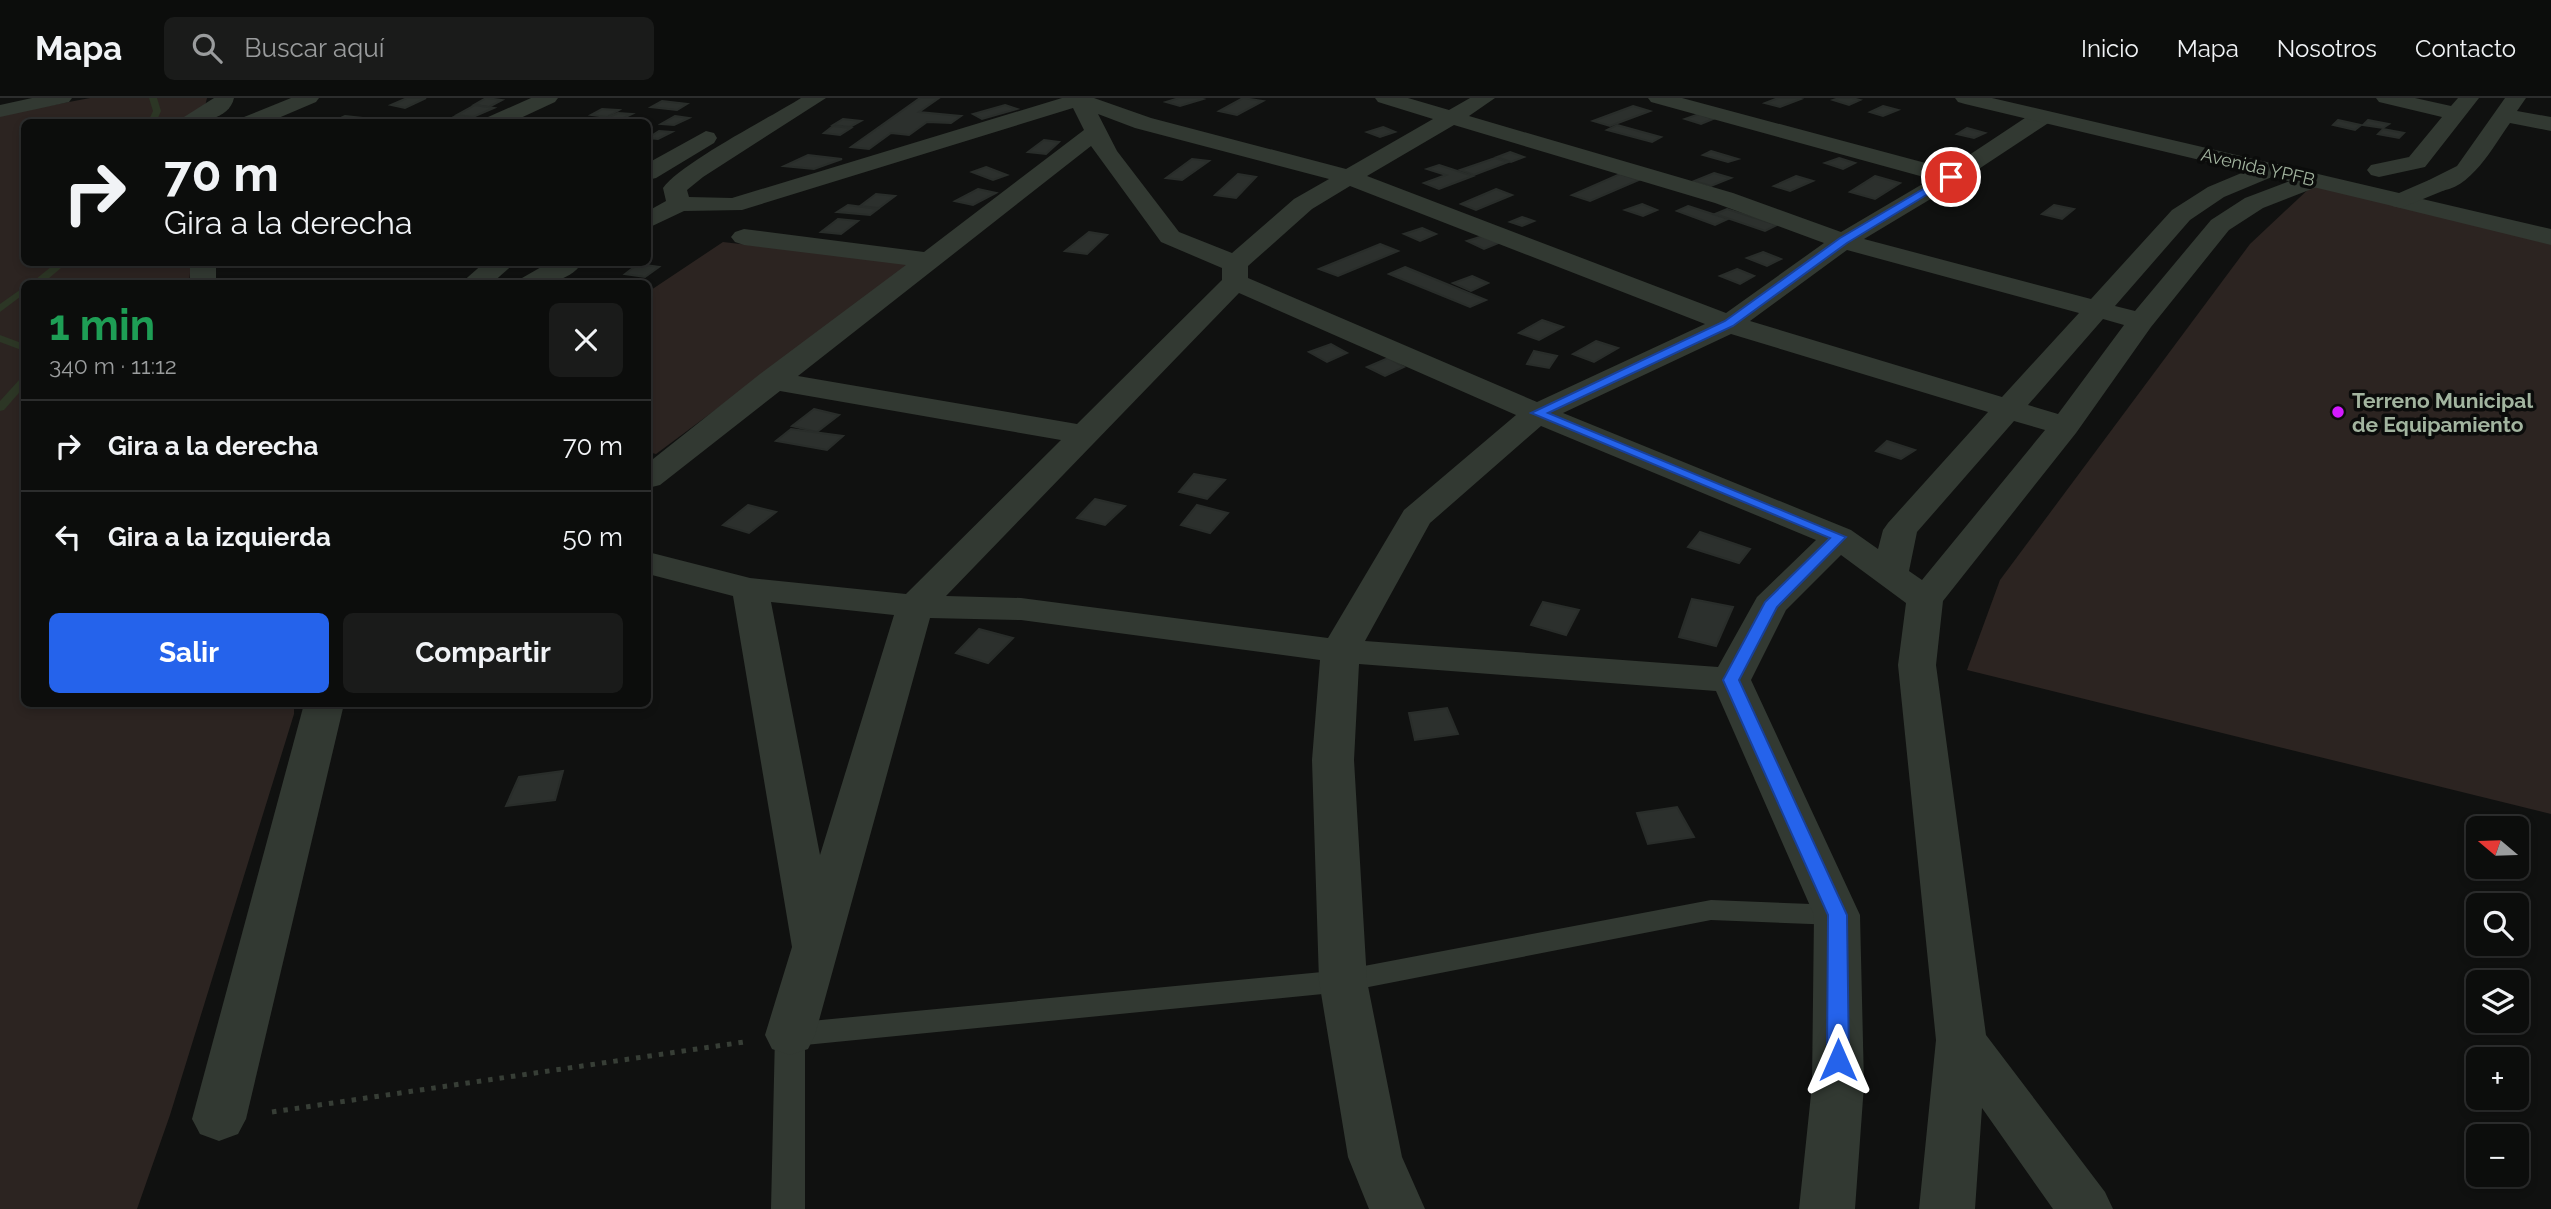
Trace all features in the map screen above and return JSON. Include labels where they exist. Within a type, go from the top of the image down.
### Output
[{"type":"street","points":[[0,111],[62,98]]},
{"type":"street","points":[[197,119],[223,103],[224,98]]},
{"type":"street","points":[[259,119],[309,98]]},
{"type":"street","points":[[502,119],[548,98]]},
{"type":"street","points":[[651,171],[778,98]]},
{"type":"street","points":[[679,204],[675,188],[685,180],[816,98]]},
{"type":"street","points":[[1385,98],[1724,198],[1843,241],[2141,321]]},
{"type":"street","points":[[790,1035],[915,606],[1084,435],[1303,204],[1485,98]]},
{"type":"street","points":[[1658,98],[1951,177]]},
{"type":"street","name":"Avenida YPFB","points":[[1965,98],[2551,237]]},
{"type":"street","points":[[2386,98],[2462,106]]},
{"type":"street","points":[[1079,99],[1106,153],[1170,237],[1235,273],[1537,413],[1839,537],[1926,600]]},
{"type":"street","points":[[651,219],[679,204],[706,206],[744,202],[1079,99],[1143,123],[1347,177],[1729,324],[2065,426]]},
{"type":"street","points":[[1947,1209],[1961,1040],[1917,666],[1926,600],[2065,426],[2141,321],[2220,225],[2254,202],[2314,180],[2417,162],[2462,106]]},
{"type":"street","points":[[2402,201],[2465,171],[2510,107],[2551,124]]},
{"type":"street","points":[[1397,1209],[1376,1157],[1343,981],[1333,761],[1340,651],[1416,517],[1537,413],[1729,324],[1843,241],[1951,177],[2042,117]]},
{"type":"street","points":[[651,476],[771,380],[1096,131]]},
{"type":"street","points":[[2353,163],[2475,194]]},
{"type":"street","points":[[1890,574],[1900,530],[2181,215],[2216,192],[2272,169]]},
{"type":"street","points":[[744,237],[927,260]]},
{"type":"street","points":[[478,280],[498,266]]},
{"type":"street","points":[[538,280],[563,266]]},
{"type":"street","points":[[771,380],[1084,435]]},
{"type":"street","points":[[1731,680],[1770,605],[1839,537]]},
{"type":"street","points":[[651,564],[750,589],[915,606],[1021,609],[1340,651],[1731,680]]},
{"type":"street","points":[[750,589],[814,951]]},
{"type":"street","points":[[1731,680],[1838,915],[1838,1085],[1827,1209]]},
{"type":"street","points":[[219,1119],[323,707]]},
{"type":"street","points":[[1961,1040],[2085,1209]]},
{"type":"lane","points":[[788,1209],[790,1035],[1343,981],[1711,911],[1838,915]]},
{"type":"path","points":[[219,1119],[790,1035]]},
{"type":"shaded area","points":[[90,98],[207,98],[205,106],[182,119],[21,119],[21,266],[191,266],[189,280],[21,280],[21,707],[294,707],[170,1115],[137,1209],[0,1209],[0,115]]},
{"type":"shaded area","name":"Terreno Municipal de Equipamiento","points":[[2315,183],[2551,244],[2551,814],[1967,670],[2000,580],[2250,244]]},
{"type":"shaded area","points":[[723,242],[912,264],[656,454],[651,453],[651,290]]},
{"type":"building","points":[[407,98],[426,98],[405,108],[391,105]]},
{"type":"building","points":[[486,98],[502,100],[489,107],[474,105]]},
{"type":"building","points":[[920,98],[939,98],[919,112],[961,116],[951,123],[927,122],[909,135],[891,133],[869,149],[851,147]]},
{"type":"building","points":[[1179,98],[1203,99],[1180,106],[1166,102]]},
{"type":"building","points":[[1243,98],[1263,101],[1237,115],[1219,111]]},
{"type":"building","points":[[1778,98],[1801,99],[1780,107],[1765,103]]},
{"type":"building","points":[[1833,100],[1860,100],[1849,105]]},
{"type":"building","points":[[662,101],[687,104],[677,110],[651,107]]},
{"type":"building","points":[[475,105],[494,108],[473,117],[457,115]]},
{"type":"building","points":[[1005,105],[1017,109],[982,119],[973,114]]},
{"type":"building","points":[[1633,106],[1650,111],[1610,126],[1593,121]]},
{"type":"building","points":[[1883,106],[1898,110],[1883,116],[1870,112]]},
{"type":"building","points":[[602,109],[619,110],[607,117],[591,115]]},
{"type":"building","points":[[618,113],[632,114],[621,119],[605,119]]},
{"type":"building","points":[[1699,114],[1713,119],[1701,124],[1685,119]]},
{"type":"building","points":[[345,116],[364,118],[362,119],[338,119]]},
{"type":"building","points":[[456,116],[473,118],[470,119],[450,119]]},
{"type":"building","points":[[675,116],[689,118],[674,125],[661,124]]},
{"type":"building","points":[[843,119],[861,121],[850,127],[833,125]]},
{"type":"building","points":[[2338,120],[2361,125],[2355,130],[2333,125]]},
{"type":"building","points":[[2368,120],[2389,124],[2383,128],[2363,125]]},
{"type":"building","points":[[1617,125],[1661,137],[1652,142],[1607,130]]},
{"type":"building","points":[[833,126],[851,128],[840,135],[824,133]]},
{"type":"building","points":[[1383,127],[1395,132],[1380,137],[1367,132]]},
{"type":"building","points":[[1967,128],[1985,133],[1974,138],[1957,134]]},
{"type":"building","points":[[2383,129],[2404,133],[2399,138],[2378,134]]},
{"type":"building","points":[[659,131],[672,132],[658,139],[651,136]]},
{"type":"building","points":[[1044,140],[1059,142],[1046,154],[1028,152]]},
{"type":"building","points":[[1711,151],[1738,159],[1728,162],[1703,155]]},
{"type":"building","points":[[1510,152],[1524,157],[1511,162],[1497,157]]},
{"type":"building","points":[[808,155],[842,159],[814,169],[784,166]]},
{"type":"building","points":[[1495,158],[1508,162],[1474,175],[1460,170]]},
{"type":"building","points":[[1839,158],[1855,163],[1843,169],[1825,163]]},
{"type":"building","points":[[1192,159],[1209,161],[1182,180],[1166,178]]},
{"type":"building","points":[[1439,165],[1473,176],[1439,189],[1424,183],[1446,175],[1427,169]]},
{"type":"building","points":[[986,167],[1007,175],[993,180],[972,172]]},
{"type":"building","points":[[1714,173],[1731,178],[1711,186],[1694,181]]},
{"type":"building","points":[[1238,174],[1256,177],[1236,198],[1215,195]]},
{"type":"building","points":[[1620,174],[1639,180],[1590,201],[1572,195]]},
{"type":"building","points":[[1796,176],[1813,181],[1790,191],[1774,186]]},
{"type":"building","points":[[1875,176],[1900,183],[1875,199],[1850,192]]},
{"type":"building","points":[[978,189],[996,193],[973,205],[955,201]]},
{"type":"building","points":[[1496,189],[1512,195],[1476,210],[1461,204]]},
{"type":"building","points":[[876,194],[895,196],[879,208],[860,206]]},
{"type":"building","points":[[1642,204],[1657,210],[1643,216],[1625,210]]},
{"type":"building","points":[[848,205],[878,209],[870,215],[837,212]]},
{"type":"building","points":[[2054,205],[2074,209],[2062,219],[2042,214]]},
{"type":"building","points":[[1688,206],[1728,219],[1715,225],[1677,211]]},
{"type":"building","points":[[1727,209],[1777,225],[1765,231],[1715,214]]},
{"type":"building","points":[[1522,217],[1534,221],[1522,226],[1510,222]]},
{"type":"building","points":[[838,219],[858,221],[841,234],[821,232]]},
{"type":"building","points":[[1422,228],[1436,234],[1420,241],[1404,234]]},
{"type":"building","points":[[1089,232],[1107,235],[1087,254],[1065,251]]},
{"type":"building","points":[[1486,235],[1501,242],[1484,249],[1467,241]]},
{"type":"building","points":[[1380,244],[1398,251],[1338,276],[1319,269]]},
{"type":"building","points":[[1763,252],[1781,259],[1767,266],[1747,258]]},
{"type":"building","points":[[635,266],[659,267],[645,277],[625,274]]},
{"type":"building","points":[[1405,267],[1486,300],[1470,307],[1389,274]]},
{"type":"building","points":[[1737,269],[1754,276],[1740,284],[1720,276]]},
{"type":"building","points":[[1472,276],[1488,283],[1471,291],[1453,283]]},
{"type":"building","points":[[1542,320],[1563,327],[1539,340],[1519,333]]},
{"type":"building","points":[[1596,341],[1618,348],[1594,362],[1573,354]]},
{"type":"building","points":[[1331,344],[1347,353],[1327,362],[1309,352]]},
{"type":"building","points":[[1534,351],[1557,356],[1549,368],[1527,364]]},
{"type":"building","points":[[1388,358],[1404,367],[1385,376],[1367,367]]},
{"type":"building","points":[[814,409],[839,415],[817,432],[792,426]]},
{"type":"building","points":[[791,429],[843,436],[827,450],[776,441]]},
{"type":"building","points":[[1887,441],[1915,450],[1901,459],[1876,451]]},
{"type":"building","points":[[1194,474],[1225,480],[1207,499],[1179,492]]},
{"type":"building","points":[[1095,499],[1125,506],[1105,525],[1077,518]]},
{"type":"building","points":[[748,505],[776,512],[749,533],[723,525]]},
{"type":"building","points":[[1197,505],[1228,513],[1210,533],[1181,525]]},
{"type":"building","points":[[1700,532],[1750,549],[1739,563],[1688,547]]},
{"type":"building","points":[[1692,599],[1733,607],[1716,646],[1679,637]]},
{"type":"building","points":[[1543,602],[1579,610],[1566,635],[1531,625]]},
{"type":"building","points":[[979,629],[1013,638],[988,663],[956,653]]},
{"type":"building","points":[[1447,708],[1458,734],[1415,740],[1409,713]]},
{"type":"building","points":[[563,771],[555,800],[506,806],[519,777]]},
{"type":"building","points":[[1677,807],[1694,837],[1648,844],[1637,813]]},
{"type":"waterway","points":[[153,98],[157,111],[153,119]]},
{"type":"waterway","points":[[40,280],[59,266]]},
{"type":"waterway","points":[[0,309],[21,292]]},
{"type":"waterway","points":[[0,338],[21,347]]},
{"type":"waterway","points":[[0,408],[21,384]]},
{"type":"place","name":"Terreno Municipal de Equipamiento","points":[[2338,412]]},
{"type":"route","points":[[1838,1060],[1838,915],[1731,680],[1770,605],[1839,537],[1537,413],[1729,324],[1843,241],[1951,177]]}]
